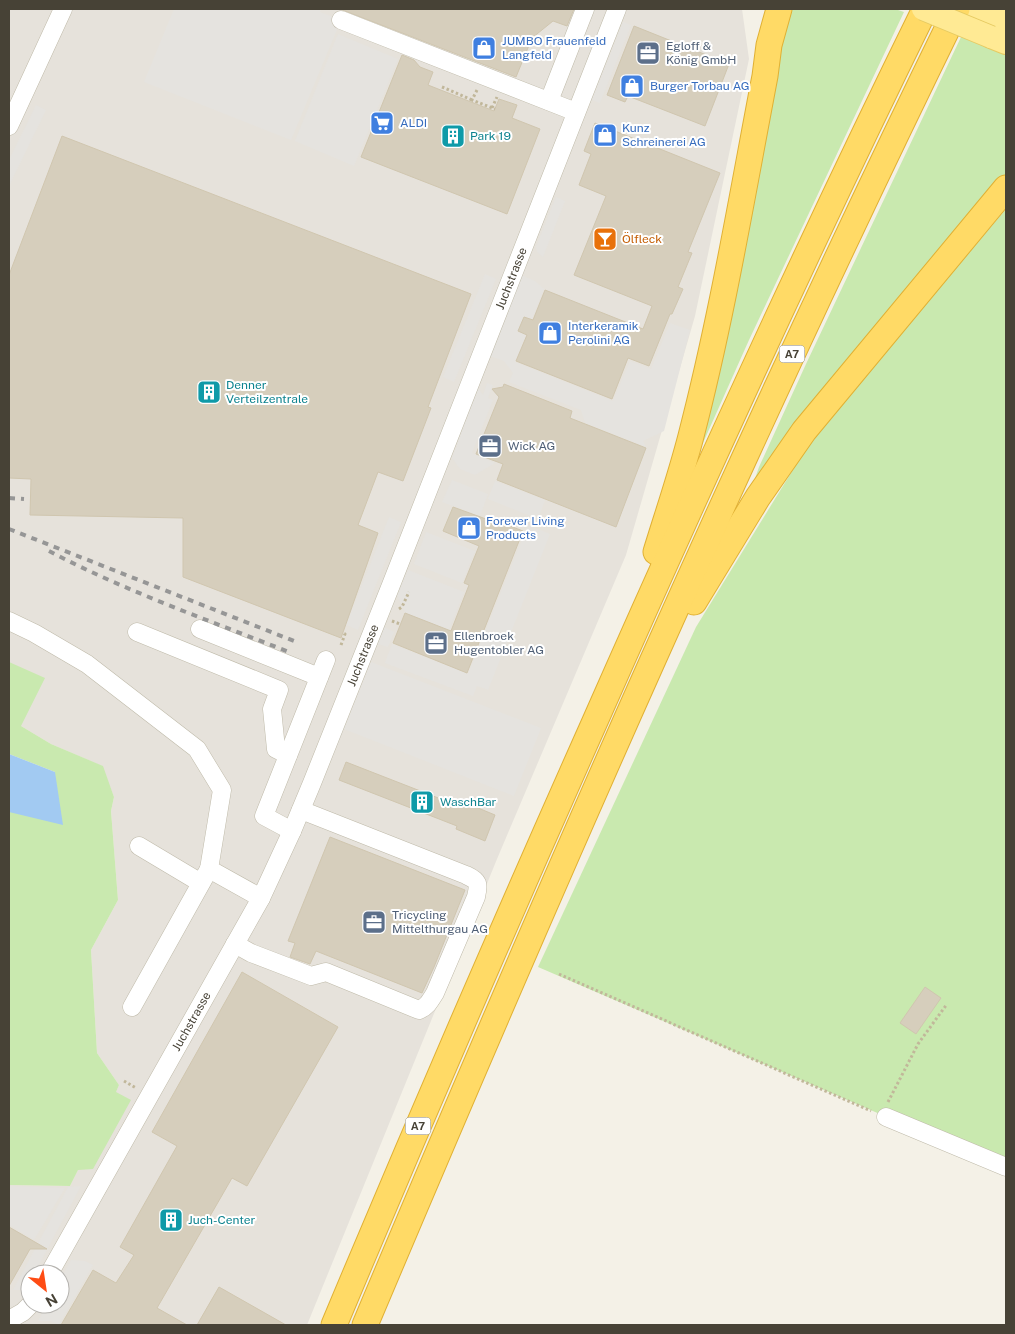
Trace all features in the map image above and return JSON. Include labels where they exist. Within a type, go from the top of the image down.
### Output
[{"type":"highway","name":"A7","points":[[767,9],[770,45]]},
{"type":"highway","name":"A7","points":[[622,659],[681,471],[702,391],[770,45],[779,9]]},
{"type":"highway","name":"A7","points":[[334,1325],[503,928],[622,659],[783,304],[924,9]]},
{"type":"highway","name":"A7","points":[[366,1325],[533,932],[634,703],[822,290],[957,9]]},
{"type":"highway","name":"A7","points":[[634,703],[752,505],[782,462],[832,397],[1006,188]]},
{"type":"main road","points":[[924,9],[1001,30]]},
{"type":"main road","points":[[976,9],[1001,30]]},
{"type":"street","points":[[9,126],[63,9]]},
{"type":"street","points":[[549,101],[585,9]]},
{"type":"street","name":"Juchstrasse","points":[[55,1264],[262,898],[301,810],[392,585],[617,9]]},
{"type":"street","points":[[341,20],[576,112]]},
{"type":"street","points":[[9,621],[34,633],[87,664],[197,749],[222,790],[205,876],[132,1007]]},
{"type":"street","points":[[200,629],[319,677]]},
{"type":"street","points":[[137,632],[279,690],[272,709],[276,749],[288,754]]},
{"type":"street","points":[[292,831],[264,816],[326,660]]},
{"type":"street","points":[[235,944],[251,953],[311,976],[328,964],[419,1010],[430,1003],[435,993],[444,958],[476,897],[478,886],[476,880],[405,859],[301,810]]},
{"type":"street","points":[[139,846],[205,876],[262,898]]},
{"type":"street","points":[[886,1117],[1006,1167]]},
{"type":"path","points":[[472,100],[482,75]]},
{"type":"path","points":[[442,87],[495,109]]},
{"type":"path","points":[[341,645],[345,634],[342,633]]},
{"type":"path","points":[[559,974],[886,1117],[887,1104],[918,1044],[947,1004]]},
{"type":"path","points":[[124,1081],[140,1091]]},
{"type":"shaded area","points":[[9,9],[742,9],[749,59],[695,316],[626,555],[497,859],[307,1325],[9,1325],[9,1185],[70,1186],[119,1085],[97,1053],[91,950],[118,900],[111,811],[114,797],[102,766],[51,744],[21,726],[9,662]]},
{"type":"shaded area","points":[[174,9],[321,9],[320,12],[341,20],[291,140],[144,82]]},
{"type":"shaded area","points":[[623,22],[631,25],[600,103],[592,100]]},
{"type":"shaded area","points":[[338,34],[398,59],[354,166],[295,141]]},
{"type":"shaded area","points":[[36,105],[46,110],[9,186],[9,160]]},
{"type":"shaded area","points":[[556,197],[565,201],[543,257],[537,252],[536,247]]},
{"type":"shaded area","points":[[485,274],[496,279],[454,382],[443,377]]},
{"type":"shaded area","points":[[521,275],[535,281],[544,289],[532,319],[524,316],[517,332],[526,335],[515,362],[613,401],[630,361],[651,369],[670,323],[690,330],[664,431],[643,441],[646,447],[585,423],[581,410],[509,382],[513,373],[504,361],[490,356]]},
{"type":"shaded area","points":[[487,383],[493,385],[488,398],[493,400],[472,453],[495,463],[475,475],[460,469],[452,458],[478,388],[483,395]]},
{"type":"shaded area","points":[[452,480],[488,494],[480,516],[442,502]]},
{"type":"shaded area","points":[[495,481],[545,500],[538,519],[488,499]]},
{"type":"shaded area","points":[[389,517],[401,522],[358,630],[346,625]]},
{"type":"shaded area","points":[[528,525],[550,534],[488,690],[477,686],[473,696],[385,663],[392,644],[468,674]]},
{"type":"shaded area","points":[[426,532],[475,551],[462,583],[414,564]]},
{"type":"shaded area","points":[[408,570],[464,592],[449,630],[405,613],[397,595]]},
{"type":"shaded area","points":[[384,627],[394,632],[388,647],[378,644]]},
{"type":"shaded area","points":[[371,662],[541,728],[514,796],[344,729]]},
{"type":"shaded area","points":[[9,1186],[65,1188],[34,1240],[9,1225]]},
{"type":"shaded area","points":[[81,1186],[39,1264],[27,1264],[68,1187]]},
{"type":"shaded area","points":[[71,1260],[85,1261],[93,1265],[70,1306],[70,1264]]},
{"type":"shaded area","points":[[20,1277],[20,1290],[13,1290]]},
{"type":"shaded area","points":[[42,1314],[65,1314],[59,1325],[51,1321],[38,1321]]},
{"type":"green space","points":[[789,9],[895,9],[904,12],[749,340],[690,472]]},
{"type":"green space","points":[[961,37],[1006,55],[1006,174],[751,490],[759,467],[806,364]]},
{"type":"green space","points":[[1006,209],[1006,1162],[917,1130],[538,967],[696,627],[815,434]]},
{"type":"green space","points":[[9,662],[45,678],[21,726],[51,744],[103,766],[114,797],[111,811],[118,900],[91,950],[97,1053],[119,1085],[116,1092],[131,1100],[93,1169],[78,1170],[70,1186],[9,1185],[9,812],[55,772],[9,754]]},
{"type":"water","points":[[9,754],[55,772],[63,825],[9,812]]},
{"type":"building","name":"JUMBO Frauenfeld Langfeld","points":[[340,9],[574,9],[567,26],[553,21],[532,38],[516,77]]},
{"type":"building","points":[[634,26],[729,64],[705,126],[628,96],[625,102],[607,95]]},
{"type":"building","name":"Park 19","points":[[402,55],[414,60],[420,67],[433,72],[428,85],[494,111],[499,99],[517,105],[512,118],[540,129],[507,214],[361,157]]},
{"type":"building","points":[[595,123],[720,173],[688,252],[692,253],[678,287],[683,289],[672,314],[670,314],[649,366],[628,358],[612,399],[516,361],[527,335],[518,331],[524,317],[533,320],[545,290],[643,329],[652,306],[574,275],[606,196],[579,185],[591,154],[584,151]]},
{"type":"building","name":"Denner Verteilzentrale","points":[[62,136],[471,294],[428,407],[431,408],[403,481],[378,472],[358,525],[378,533],[341,638],[183,577],[183,518],[30,515],[31,479],[9,478],[9,275]]},
{"type":"building","points":[[504,384],[572,411],[570,418],[646,448],[616,527],[497,480],[503,464],[476,454],[499,397],[492,389],[503,387]]},
{"type":"building","points":[[453,507],[486,519],[487,517],[523,531],[467,673],[393,643],[405,613],[451,631],[469,585],[464,583],[479,546],[443,531]]},
{"type":"building","name":"WaschBar","points":[[346,762],[464,808],[466,803],[495,815],[485,841],[456,829],[457,826],[339,780]]},
{"type":"building","name":"Tricycling Mittelthurgau AG","points":[[330,837],[465,890],[422,993],[316,951],[310,964],[290,957],[295,943],[288,941]]},
{"type":"building","points":[[242,972],[338,1027],[247,1186],[232,1178],[157,1308],[187,1325],[61,1325],[67,1314],[70,1314],[70,1310],[93,1270],[116,1283],[134,1255],[120,1247],[177,1146],[152,1132]]},
{"type":"building","points":[[925,987],[941,998],[916,1034],[900,1023]]},
{"type":"building","points":[[9,1227],[47,1249],[30,1249],[9,1286]]},
{"type":"building","points":[[219,1287],[286,1325],[197,1325]]},
{"type":"railway","points":[[9,498],[24,499]]},
{"type":"railway","points":[[9,529],[294,641]]},
{"type":"railway","points":[[49,551],[137,592],[289,652]]},
{"type":"place","name":"JUMBO Frauenfeld Langfeld","points":[[484,48]]},
{"type":"place","name":"Egloff & König GmbH","points":[[648,53]]},
{"type":"place","name":"Burger Torbau AG","points":[[632,86]]},
{"type":"place","name":"ALDI","points":[[382,123]]},
{"type":"place","name":"Kunz Schreinerei AG","points":[[605,135]]},
{"type":"place","name":"Park 19","points":[[453,136]]},
{"type":"place","name":"Ölfleck","points":[[605,239]]},
{"type":"place","name":"Interkeramik Perolini AG","points":[[550,333]]},
{"type":"place","name":"Denner Verteilzentrale","points":[[209,392]]},
{"type":"place","name":"Wick AG","points":[[490,446]]},
{"type":"place","name":"Forever Living Products","points":[[469,528]]},
{"type":"place","name":"Ellenbroek Hugentobler AG","points":[[436,643]]},
{"type":"place","name":"WaschBar","points":[[422,802]]},
{"type":"place","name":"Tricycling Mittelthurgau AG","points":[[374,922]]},
{"type":"place","name":"Juch-Center","points":[[171,1220]]}]
